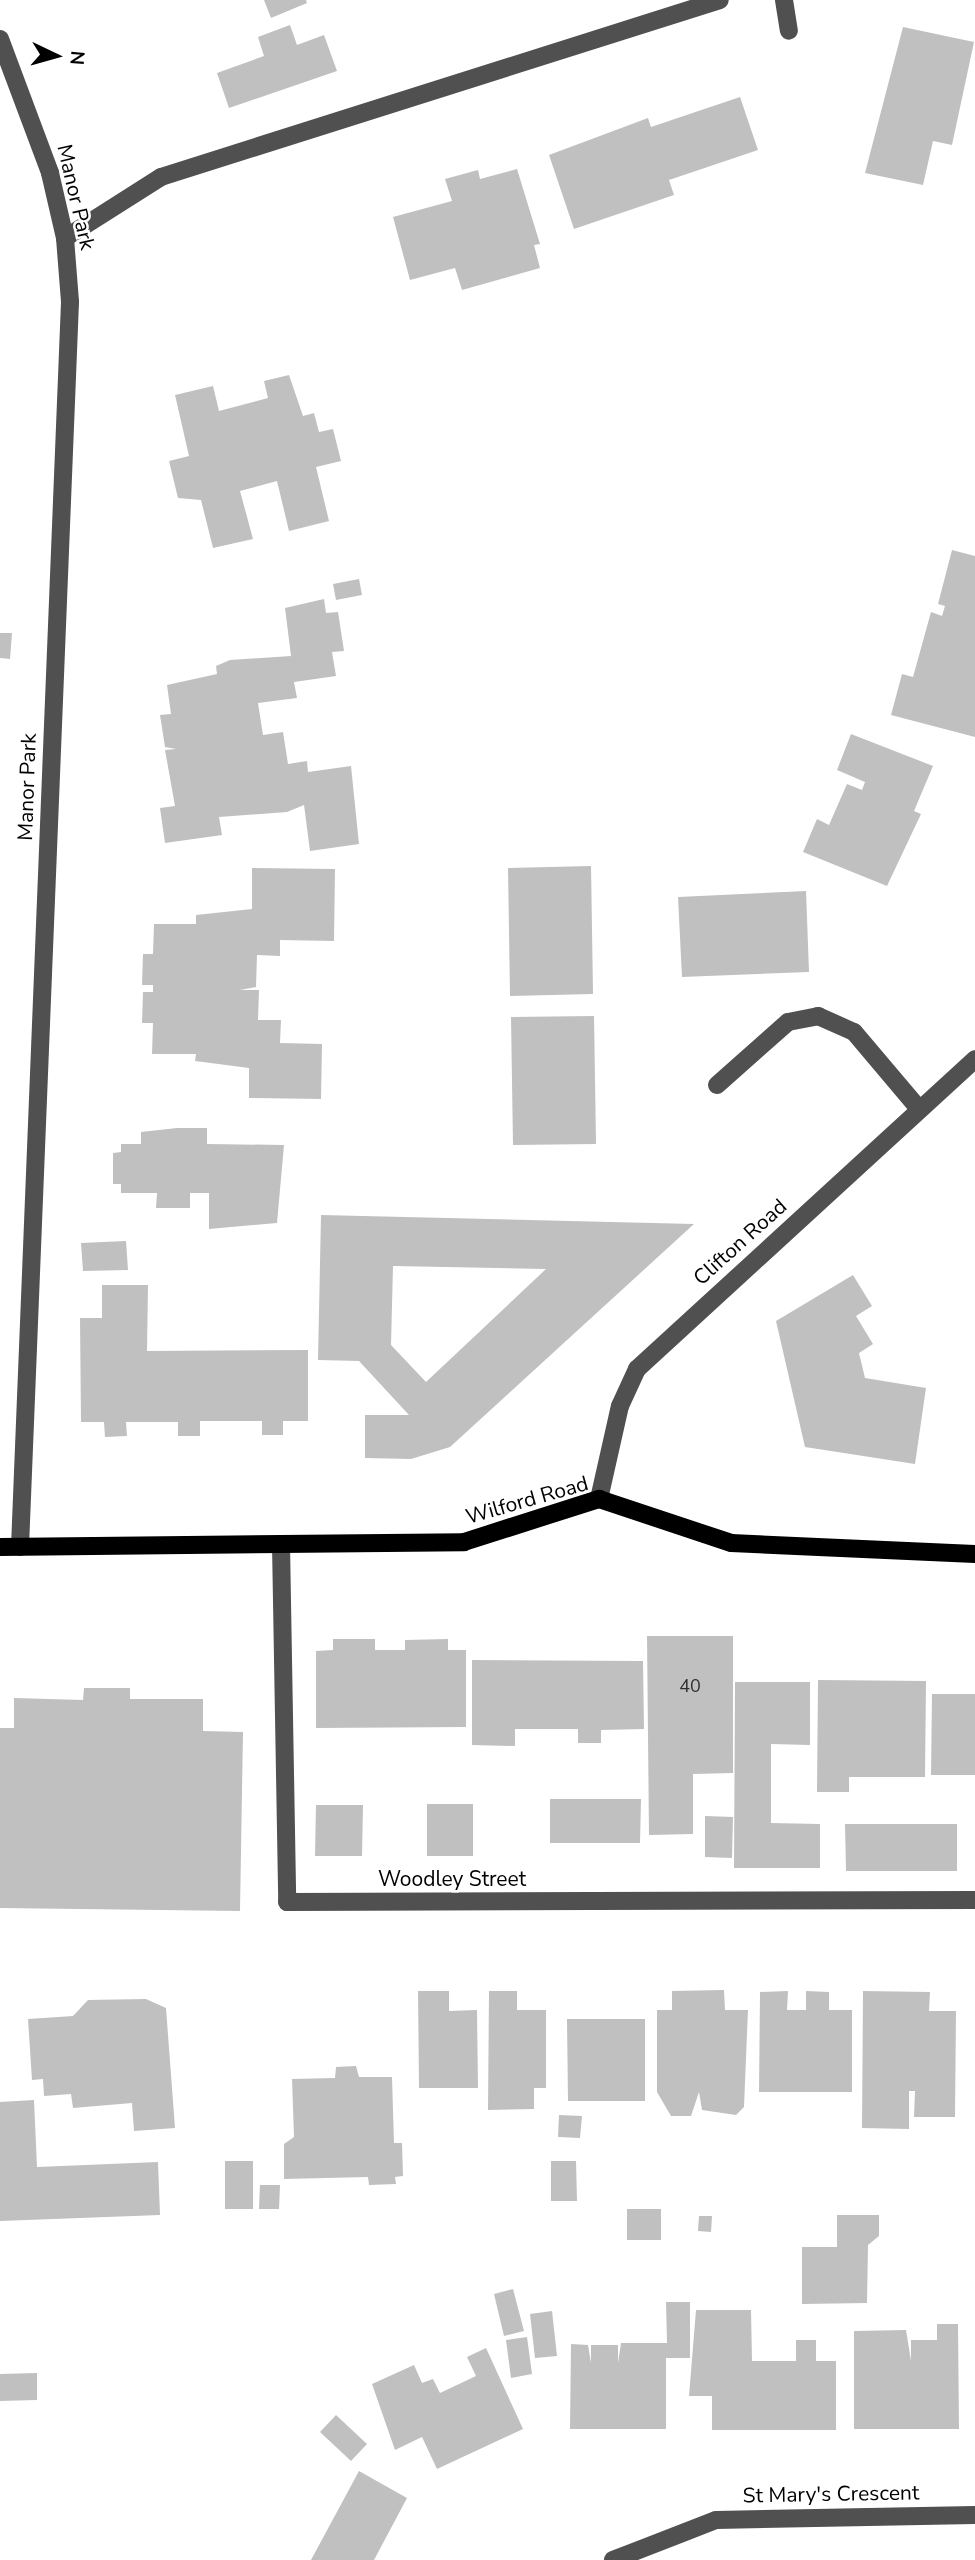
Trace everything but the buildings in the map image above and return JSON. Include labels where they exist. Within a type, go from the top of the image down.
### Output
[{"type":"main road","name":"Wilford Road","points":[[0,1547],[464,1542],[599,1499],[731,1543],[975,1554]]},
{"type":"street","points":[[65,238],[161,177],[720,0]]},
{"type":"street","points":[[785,0],[789,31]]},
{"type":"street","name":"Manor Park","points":[[0,39],[44,153],[65,238],[70,302],[19,1547]]},
{"type":"street","points":[[717,1085],[788,1022],[818,1016],[854,1032],[919,1109]]},
{"type":"street","name":"Clifton Road","points":[[599,1499],[620,1406],[637,1368],[975,1059]]},
{"type":"street","name":"Woodley Street","points":[[281,1544],[287,1902],[975,1900]]},
{"type":"street","name":"St Mary's Crescent","points":[[612,2560],[674,2531],[728,2519],[975,2515]]}]
